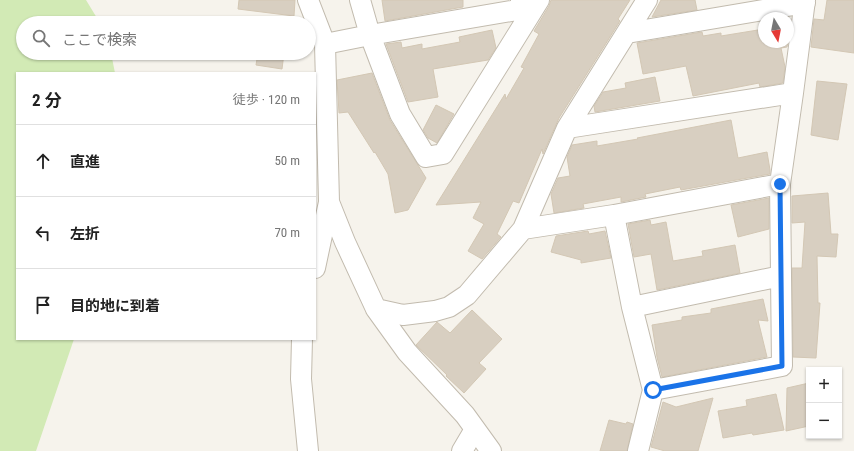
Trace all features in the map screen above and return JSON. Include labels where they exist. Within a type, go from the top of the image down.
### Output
[{"type":"street","points":[[308,0],[314,16]]},
{"type":"street","points":[[360,0],[370,35],[400,114],[426,157],[443,154],[528,6]]},
{"type":"street","points":[[376,309],[403,315],[435,311],[450,307],[467,295],[523,229],[567,128],[647,0]]},
{"type":"street","points":[[627,33],[805,1],[780,184],[782,366],[653,390]]},
{"type":"street","points":[[325,44],[528,6]]},
{"type":"street","points":[[316,21],[325,44],[329,202],[316,263]]},
{"type":"street","points":[[567,128],[793,93]]},
{"type":"street","points":[[523,229],[614,215],[780,184]]},
{"type":"street","points":[[329,202],[345,242],[376,309],[407,352],[450,398],[475,428],[491,451]]},
{"type":"street","points":[[614,215],[632,307],[653,390],[638,451]]},
{"type":"street","points":[[632,307],[781,276]]},
{"type":"street","points":[[302,340],[301,380],[308,451]]},
{"type":"street","points":[[462,451],[475,428]]},
{"type":"green space","points":[[0,0],[86,0],[96,16],[16,16],[16,60],[112,60],[115,72],[16,72],[16,340],[74,340],[36,451],[0,451]]},
{"type":"building","points":[[239,0],[295,0],[294,16],[238,9]]},
{"type":"building","points":[[382,0],[463,0],[463,7],[385,21]]},
{"type":"building","points":[[551,0],[630,0],[618,19],[620,21],[559,118],[543,154],[542,149],[519,203],[513,201],[497,234],[501,237],[482,259],[468,251],[484,224],[473,218],[481,202],[436,205],[505,94],[506,99],[524,68],[521,67],[539,34],[534,31]]},
{"type":"building","points":[[661,0],[695,0],[697,10],[652,17]]},
{"type":"building","points":[[827,0],[854,0],[854,53],[811,47],[814,19],[824,20]]},
{"type":"building","points":[[492,30],[496,48],[488,60],[433,69],[438,97],[408,102],[386,44],[401,42],[402,48],[422,44],[422,49],[460,42],[459,37]]},
{"type":"building","points":[[758,30],[758,48],[781,48],[785,67],[783,83],[760,87],[759,83],[693,96],[686,66],[643,74],[637,43],[702,32],[703,36],[721,33],[721,36]]},
{"type":"building","points":[[257,60],[283,60],[282,69],[256,65]]},
{"type":"building","points":[[372,73],[390,120],[426,178],[408,210],[395,213],[388,174],[348,112],[339,113],[337,80]]},
{"type":"building","points":[[655,77],[660,101],[595,112],[594,106],[603,92],[626,88],[625,83]]},
{"type":"building","points":[[817,81],[847,84],[838,140],[811,135]]},
{"type":"building","points":[[436,105],[454,114],[437,143],[428,138],[423,130]]},
{"type":"building","points":[[731,120],[738,158],[767,152],[770,174],[681,190],[680,187],[645,194],[646,197],[621,202],[621,197],[583,204],[584,208],[554,213],[551,194],[558,178],[570,176],[567,157],[572,145],[597,141],[597,146]]},
{"type":"building","points":[[828,193],[831,234],[838,234],[836,257],[817,256],[818,303],[820,303],[816,358],[793,357],[792,268],[802,268],[805,222],[792,223],[792,196]]},
{"type":"building","points":[[769,198],[769,229],[738,237],[731,205]]},
{"type":"building","points":[[650,220],[651,225],[666,222],[673,261],[703,256],[702,251],[735,245],[740,273],[657,290],[651,254],[634,257],[628,224]]},
{"type":"building","points":[[588,231],[589,234],[605,231],[611,258],[581,263],[581,260],[551,252],[556,236]]},
{"type":"building","points":[[763,299],[768,321],[758,320],[767,357],[662,377],[652,325],[682,320],[682,317],[711,313],[711,309]]},
{"type":"building","points":[[472,310],[502,339],[479,363],[486,369],[464,393],[416,345],[437,322],[450,333]]},
{"type":"building","points":[[806,384],[806,427],[786,431],[787,388]]},
{"type":"building","points":[[776,394],[784,430],[723,438],[718,411],[747,406],[746,400]]},
{"type":"building","points":[[713,398],[698,451],[665,451],[651,447],[663,402],[676,407]]},
{"type":"building","points":[[609,420],[633,424],[627,451],[600,451]]},
{"type":"route","points":[[653,390],[782,366],[780,184]]}]
